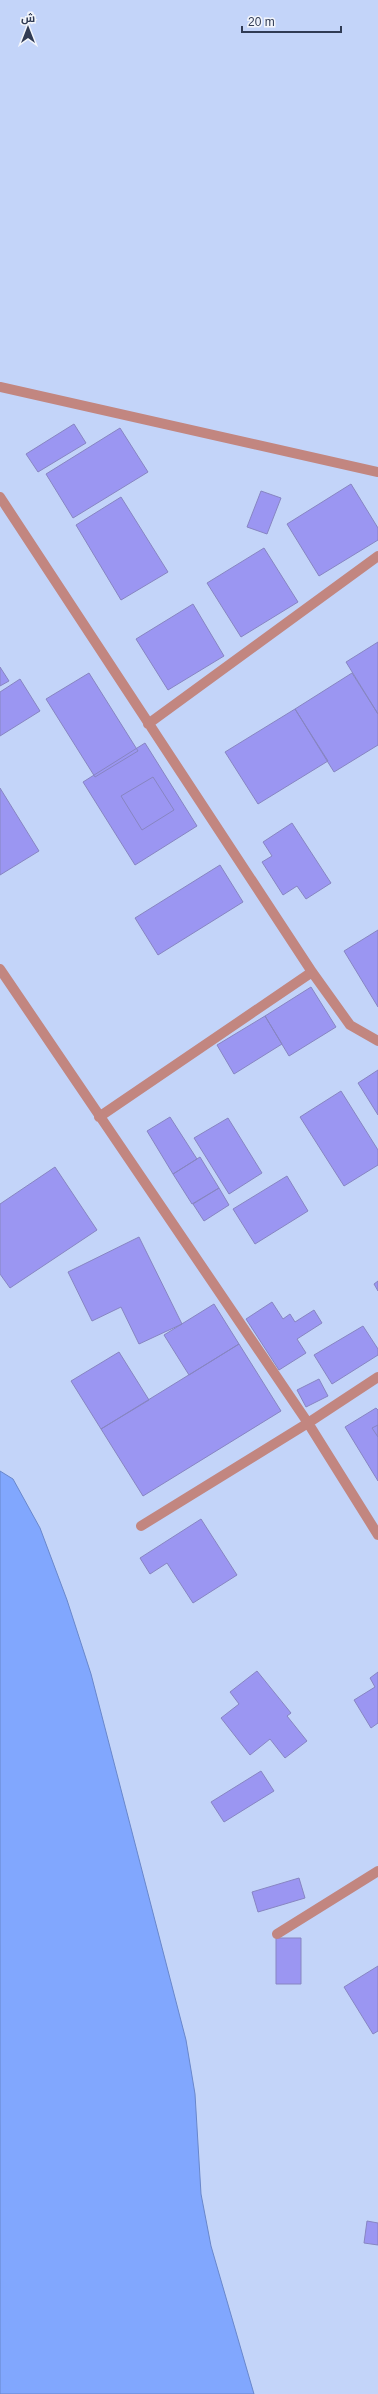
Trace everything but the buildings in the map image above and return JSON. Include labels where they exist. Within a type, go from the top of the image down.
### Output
[{"type":"street","points":[[0,387],[378,472]]},
{"type":"street","points":[[0,497],[312,972],[350,1025],[378,1041]]},
{"type":"street","points":[[148,724],[378,556]]},
{"type":"street","points":[[0,969],[308,1423],[378,1535]]},
{"type":"street","points":[[99,1117],[312,972]]},
{"type":"street","points":[[141,1526],[308,1423],[378,1376]]},
{"type":"street","points":[[277,1934],[378,1871]]},
{"type":"water","points":[[0,1471],[13,1479],[40,1528],[67,1600],[91,1674],[186,2040],[195,2094],[201,2194],[211,2246],[254,2394],[0,2394]]}]
